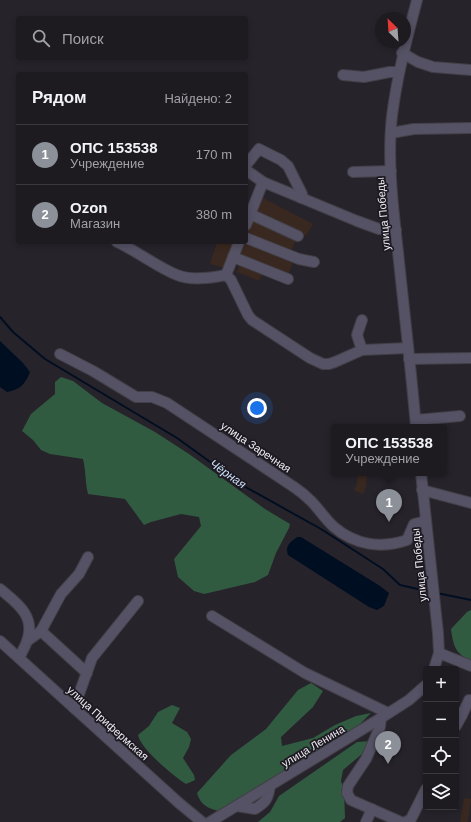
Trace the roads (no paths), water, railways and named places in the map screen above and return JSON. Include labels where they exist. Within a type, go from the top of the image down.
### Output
[{"type":"street","name":"улица Победы","points":[[416,424],[396,230],[391,171],[391,133],[392,116],[402,53],[417,0]]},
{"type":"street","points":[[402,53],[418,62],[433,67],[471,70]]},
{"type":"street","points":[[343,75],[364,77],[390,72],[399,72]]},
{"type":"street","points":[[391,133],[414,129],[471,128]]},
{"type":"street","points":[[248,163],[259,149],[281,160],[288,166],[302,194],[301,198]]},
{"type":"street","points":[[248,171],[263,182],[379,229],[396,230]]},
{"type":"street","points":[[353,172],[391,171]]},
{"type":"street","points":[[248,219],[263,182]]},
{"type":"street","points":[[250,214],[298,236]]},
{"type":"street","points":[[248,239],[299,259],[314,262]]},
{"type":"street","points":[[121,244],[178,275],[200,278],[212,278],[226,275]]},
{"type":"street","points":[[226,275],[238,244]]},
{"type":"street","points":[[233,257],[288,279]]},
{"type":"street","points":[[226,275],[231,280],[248,315],[252,320],[310,358],[323,364],[329,364],[362,350],[408,348]]},
{"type":"street","points":[[362,320],[357,335],[362,350]]},
{"type":"street","name":"улица Заречная","points":[[60,354],[93,371],[136,397],[152,397],[167,403],[294,487],[309,499],[333,526],[349,538],[365,542],[393,544],[407,540],[414,524],[426,521]]},
{"type":"street","points":[[409,359],[471,358]]},
{"type":"street","points":[[416,424],[460,416]]},
{"type":"street","name":"улица Победы","points":[[421,476],[439,654]]},
{"type":"street","points":[[422,490],[471,503]]},
{"type":"street","points":[[27,641],[41,631],[61,594],[79,574],[88,557]]},
{"type":"street","points":[[0,589],[22,608],[28,616],[29,631],[27,641],[19,658]]},
{"type":"street","points":[[74,708],[92,658],[138,601]]},
{"type":"street","points":[[212,616],[305,673],[384,716],[366,759],[348,786],[347,793],[351,800],[401,822]]},
{"type":"street","points":[[41,631],[87,673]]},
{"type":"street","name":"улица Прифермская","points":[[0,641],[179,804],[202,822]]},
{"type":"street","points":[[435,666],[439,654],[471,666]]},
{"type":"street","name":"улица Ленина","points":[[210,822],[423,692]]},
{"type":"street","points":[[459,713],[469,700],[471,700]]},
{"type":"street","points":[[406,822],[411,819],[423,795]]},
{"type":"street","points":[[366,822],[372,809]]},
{"type":"water","points":[[0,341],[23,363],[30,372],[21,386],[15,390],[7,392],[0,387]]},
{"type":"water","points":[[297,537],[301,537],[389,593],[384,606],[377,610],[369,607],[288,555],[288,545]]},
{"type":"waterway","name":"Чёрная","points":[[0,317],[13,332],[45,359],[177,438],[242,485],[321,529],[383,569],[400,585],[431,592]]},
{"type":"waterway","name":"Чёрная","points":[[437,593],[471,600]]},
{"type":"place","name":"ОПС 153538","points":[[389,522]]},
{"type":"place","name":"Ozon","points":[[388,764]]}]
